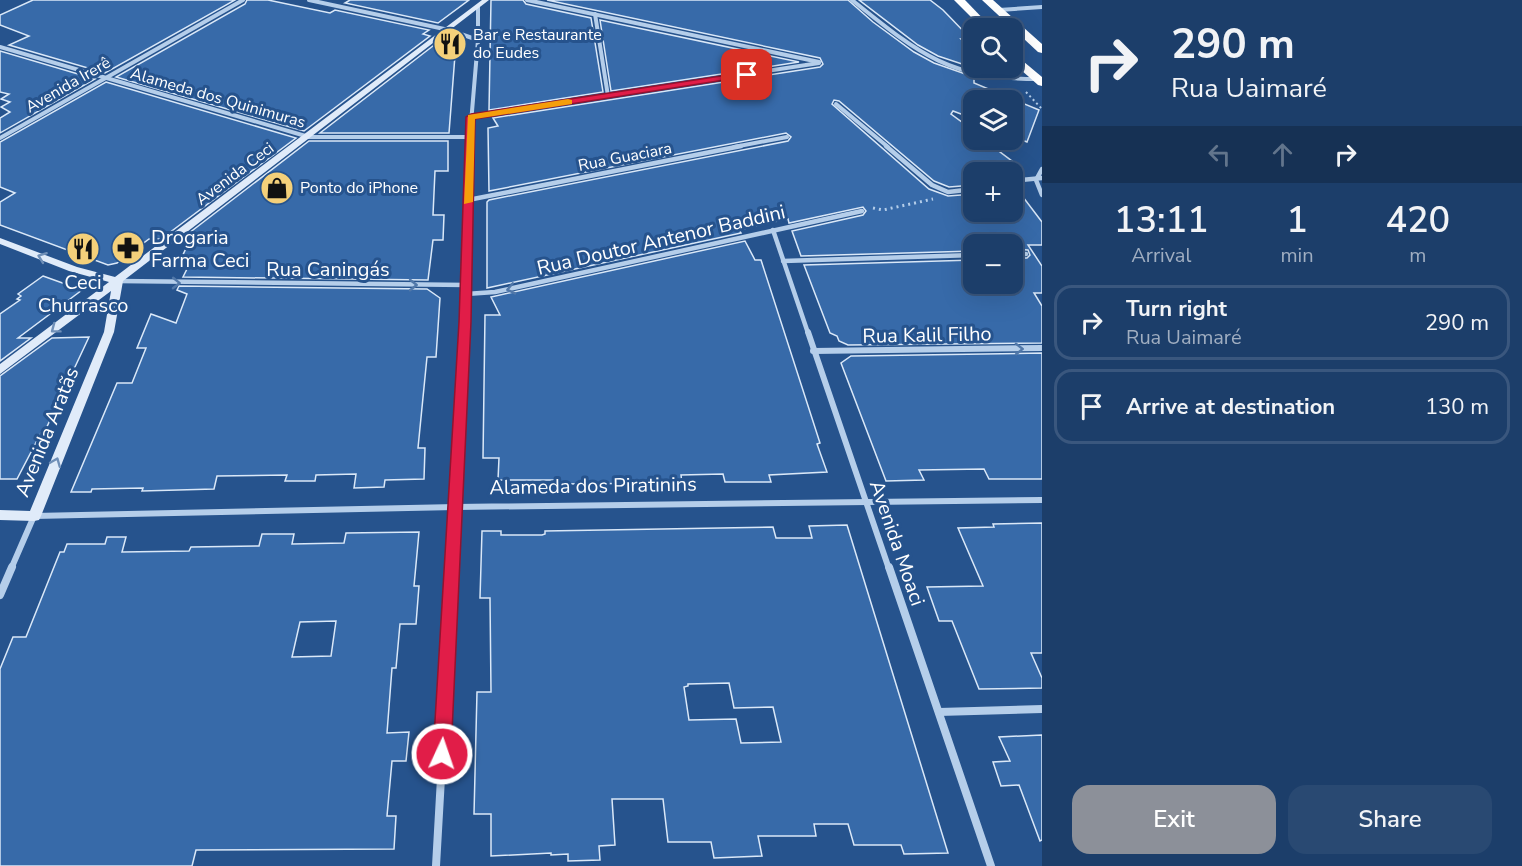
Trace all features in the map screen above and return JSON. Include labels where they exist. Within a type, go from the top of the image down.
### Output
[{"type":"highway","points":[[959,0],[977,18]]},
{"type":"highway","points":[[987,0],[1042,50]]},
{"type":"highway","points":[[1023,65],[1040,81]]},
{"type":"street","name":"Avenida Irerê","points":[[0,138],[243,0]]},
{"type":"street","points":[[309,0],[449,30],[478,40]]},
{"type":"street","name":"Avenida Ceci","points":[[0,370],[486,0]]},
{"type":"street","points":[[471,117],[819,63],[527,0]]},
{"type":"street","points":[[852,0],[911,46],[958,70],[1001,79],[1040,81]]},
{"type":"street","points":[[436,866],[466,294],[469,137],[478,40],[478,7]]},
{"type":"street","points":[[999,10],[1042,7]]},
{"type":"street","points":[[595,14],[608,96]]},
{"type":"street","name":"Alameda dos Quinimuras","points":[[0,47],[309,137],[469,137]]},
{"type":"street","points":[[836,104],[932,185],[948,192],[963,190]]},
{"type":"street","name":"Rua Guaciara","points":[[468,200],[787,137]]},
{"type":"street","points":[[1042,170],[1039,179],[1042,195]]},
{"type":"street","points":[[1023,180],[1039,179]]},
{"type":"street","name":"Rua Doutor Antenor Baddini","points":[[466,294],[495,292],[862,211]]},
{"type":"street","name":"Avenida Moaci","points":[[772,230],[991,866]]},
{"type":"street","points":[[0,241],[73,269],[118,281]]},
{"type":"street","points":[[783,261],[963,255]]},
{"type":"street","name":"Rua Caningás","points":[[118,281],[466,285]]},
{"type":"street","name":"Avenida Aratãs","points":[[0,595],[109,332],[118,281]]},
{"type":"street","name":"Rua Kalil Filho","points":[[813,351],[1042,348]]},
{"type":"street","name":"Alameda dos Piratinins","points":[[0,515],[1042,500]]},
{"type":"street","points":[[939,712],[1042,710]]},
{"type":"path","points":[[862,211],[875,208],[883,210],[948,196],[948,192]]},
{"type":"building","points":[[33,0],[235,0],[105,73],[9,45],[29,36],[0,25],[0,15]]},
{"type":"building","points":[[247,0],[268,0],[330,13],[335,10],[429,30],[423,34],[430,36],[304,131],[116,77],[245,4]]},
{"type":"building","points":[[350,0],[469,0],[438,23],[345,3]]},
{"type":"building","points":[[491,0],[523,0],[526,4],[591,18],[603,92],[489,110]]},
{"type":"building","points":[[547,0],[848,0],[873,22],[914,52],[934,63],[963,73],[963,78],[974,78],[974,83],[991,90],[963,90],[963,115],[953,111],[951,114],[963,123],[963,150],[997,150],[1013,162],[963,162],[963,186],[949,187],[934,181],[839,101],[834,100],[832,104],[929,189],[948,196],[963,195],[963,222],[1023,222],[1023,197],[1042,222],[1042,245],[1028,245],[1042,266],[1042,293],[1034,293],[1042,306],[1042,343],[848,345],[839,341],[837,336],[830,333],[804,265],[963,260],[963,294],[1023,294],[1023,258],[1030,255],[1028,250],[1023,250],[1023,234],[963,234],[963,251],[801,256],[792,231],[863,215],[866,211],[863,207],[789,223],[788,219],[768,223],[739,230],[741,233],[487,288],[487,202],[489,200],[788,141],[791,137],[786,133],[489,191],[488,128],[498,126],[493,118],[820,67],[823,64],[820,58]]},
{"type":"building","points":[[859,0],[930,0],[963,31],[963,39],[961,39],[963,41],[963,64],[938,56],[918,45]]},
{"type":"building","points":[[600,20],[799,62],[611,91]]},
{"type":"building","points":[[442,39],[456,42],[449,133],[320,133]]},
{"type":"building","points":[[0,51],[95,79],[0,133],[0,118],[10,112],[1,107],[10,102],[1,99],[9,94],[0,92]]},
{"type":"building","points":[[106,82],[296,138],[161,239],[149,239],[117,263],[108,265],[0,225],[0,202],[15,193],[0,187],[0,142]]},
{"type":"building","points":[[1023,103],[1039,110],[1027,142],[1023,140]]},
{"type":"building","points":[[309,141],[448,141],[448,171],[435,171],[433,215],[444,215],[443,240],[433,240],[428,280],[183,277],[190,263],[179,263],[190,240],[180,240]]},
{"type":"building","points":[[745,241],[755,260],[761,260],[820,443],[817,444],[827,472],[769,475],[771,482],[725,482],[723,474],[681,475],[682,483],[554,484],[554,480],[498,480],[499,458],[483,458],[485,315],[500,315],[491,297]]},
{"type":"building","points":[[43,276],[82,290],[18,338],[31,338],[0,361],[0,314],[20,300],[17,299],[21,296],[18,294]]},
{"type":"building","points":[[179,286],[427,289],[440,298],[436,357],[427,357],[418,448],[425,448],[424,479],[385,480],[384,487],[354,488],[356,474],[316,475],[315,481],[285,481],[287,475],[217,476],[214,489],[142,491],[143,488],[92,489],[91,492],[71,492],[117,383],[132,383],[146,348],[137,348],[151,314],[176,323],[187,294],[177,290]]},
{"type":"building","points":[[89,337],[44,433],[41,433],[17,479],[0,479],[0,376],[52,338]]},
{"type":"building","points":[[1042,353],[1042,479],[989,479],[984,469],[919,470],[924,480],[886,481],[841,363],[851,356]]},
{"type":"building","points":[[1042,523],[1042,653],[1031,653],[1042,678],[1042,688],[979,689],[952,621],[939,621],[927,587],[983,586],[958,528],[994,527],[993,524]]},
{"type":"building","points":[[847,525],[948,853],[904,854],[901,845],[854,845],[848,824],[814,824],[816,836],[758,836],[762,856],[714,858],[711,842],[668,842],[663,799],[612,799],[615,845],[599,846],[600,860],[568,861],[568,854],[551,855],[551,853],[491,856],[491,814],[474,814],[477,692],[491,692],[490,598],[480,598],[482,531],[501,531],[501,535],[542,535],[545,531],[773,527],[776,538],[812,538],[809,526]],"holes":[[[729,683],[734,708],[773,707],[781,742],[741,743],[736,719],[689,720],[684,687],[688,684]]]},
{"type":"building","points":[[419,532],[414,586],[419,586],[416,624],[400,624],[396,668],[392,668],[387,733],[409,732],[406,761],[392,761],[387,816],[396,816],[394,849],[196,850],[192,866],[0,866],[0,669],[13,637],[26,637],[60,552],[64,552],[67,544],[105,544],[107,537],[126,537],[122,552],[189,551],[191,547],[259,546],[262,534],[294,534],[292,544],[344,543],[346,533]],"holes":[[[336,621],[331,656],[292,657],[300,622]]]},
{"type":"building","points":[[1042,735],[1042,840],[1040,841],[1019,785],[1001,786],[993,762],[1010,761],[999,737]]},
{"type":"slow traffic","points":[[468,202],[471,117],[568,102]]},
{"type":"place","name":"Bar e Restaurante do Eudes","points":[[450,44]]},
{"type":"place","name":"Ponto do iPhone","points":[[277,188]]},
{"type":"place","name":"Drogaria Farma Ceci","points":[[128,248]]},
{"type":"place","name":"Ceci Churrasco","points":[[83,249]]},
{"type":"route","points":[[442,754],[465,322],[471,117],[747,75]]}]
